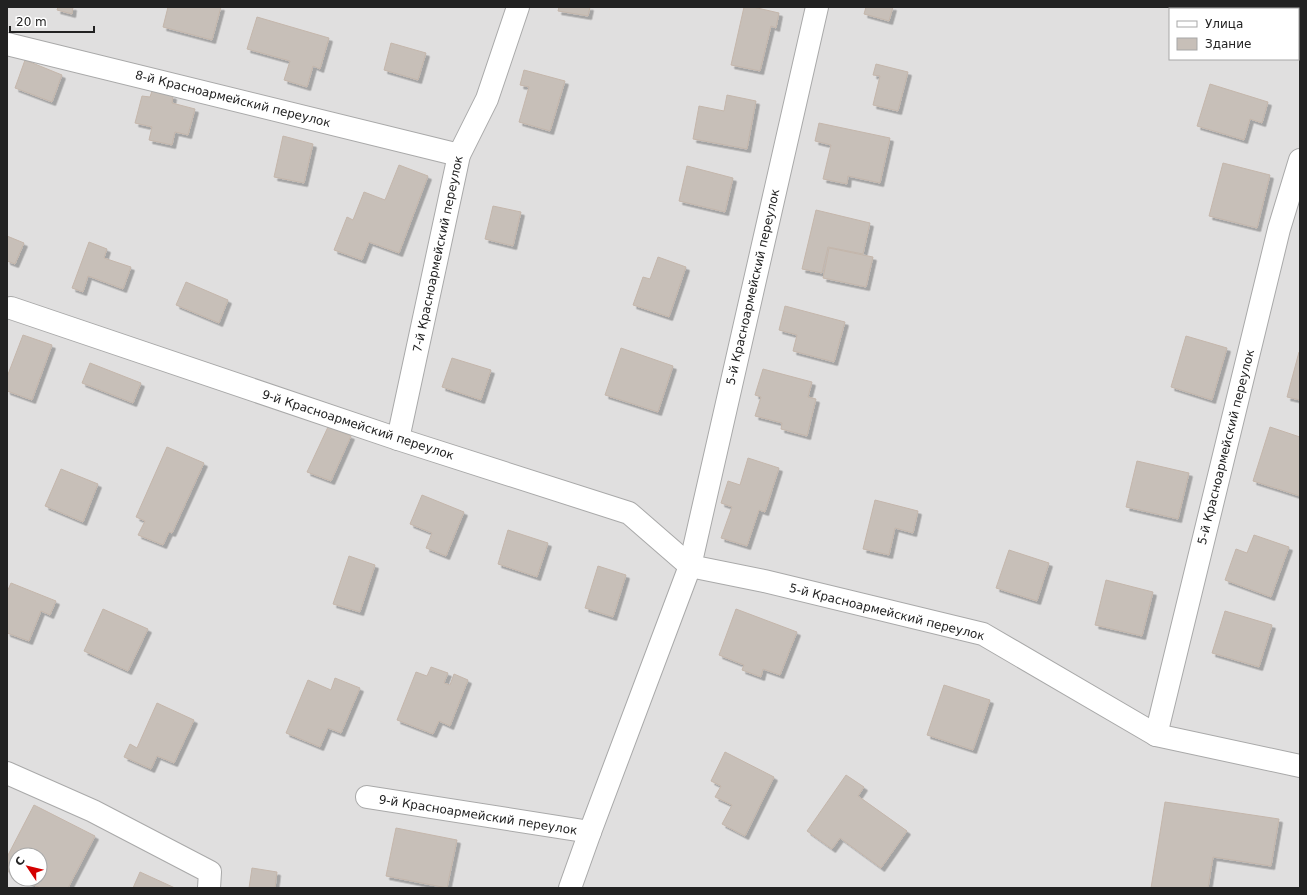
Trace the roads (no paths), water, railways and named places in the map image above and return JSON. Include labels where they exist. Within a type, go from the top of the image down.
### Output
[{"type":"street","name":"7-й Красноармейский переулок","points":[[398,439],[458,155],[487,99],[518,7]]},
{"type":"street","name":"5-й Красноармейский переулок","points":[[572,888],[590,832],[690,566],[817,7]]},
{"type":"street","name":"8-й Красноармейский переулок","points":[[7,44],[458,155]]},
{"type":"street","name":"5-й Красноармейский переулок","points":[[1156,735],[1279,229],[1300,160]]},
{"type":"street","name":"9-й Красноармейский переулок","points":[[11,308],[398,439],[629,513],[690,566]]},
{"type":"street","name":"5-й Красноармейский переулок","points":[[690,566],[764,581],[983,634],[1156,735],[1300,766]]},
{"type":"street","points":[[7,773],[93,810],[210,872],[209,888]]},
{"type":"street","name":"9-й Красноармейский переулок","points":[[367,798],[590,832]]}]
